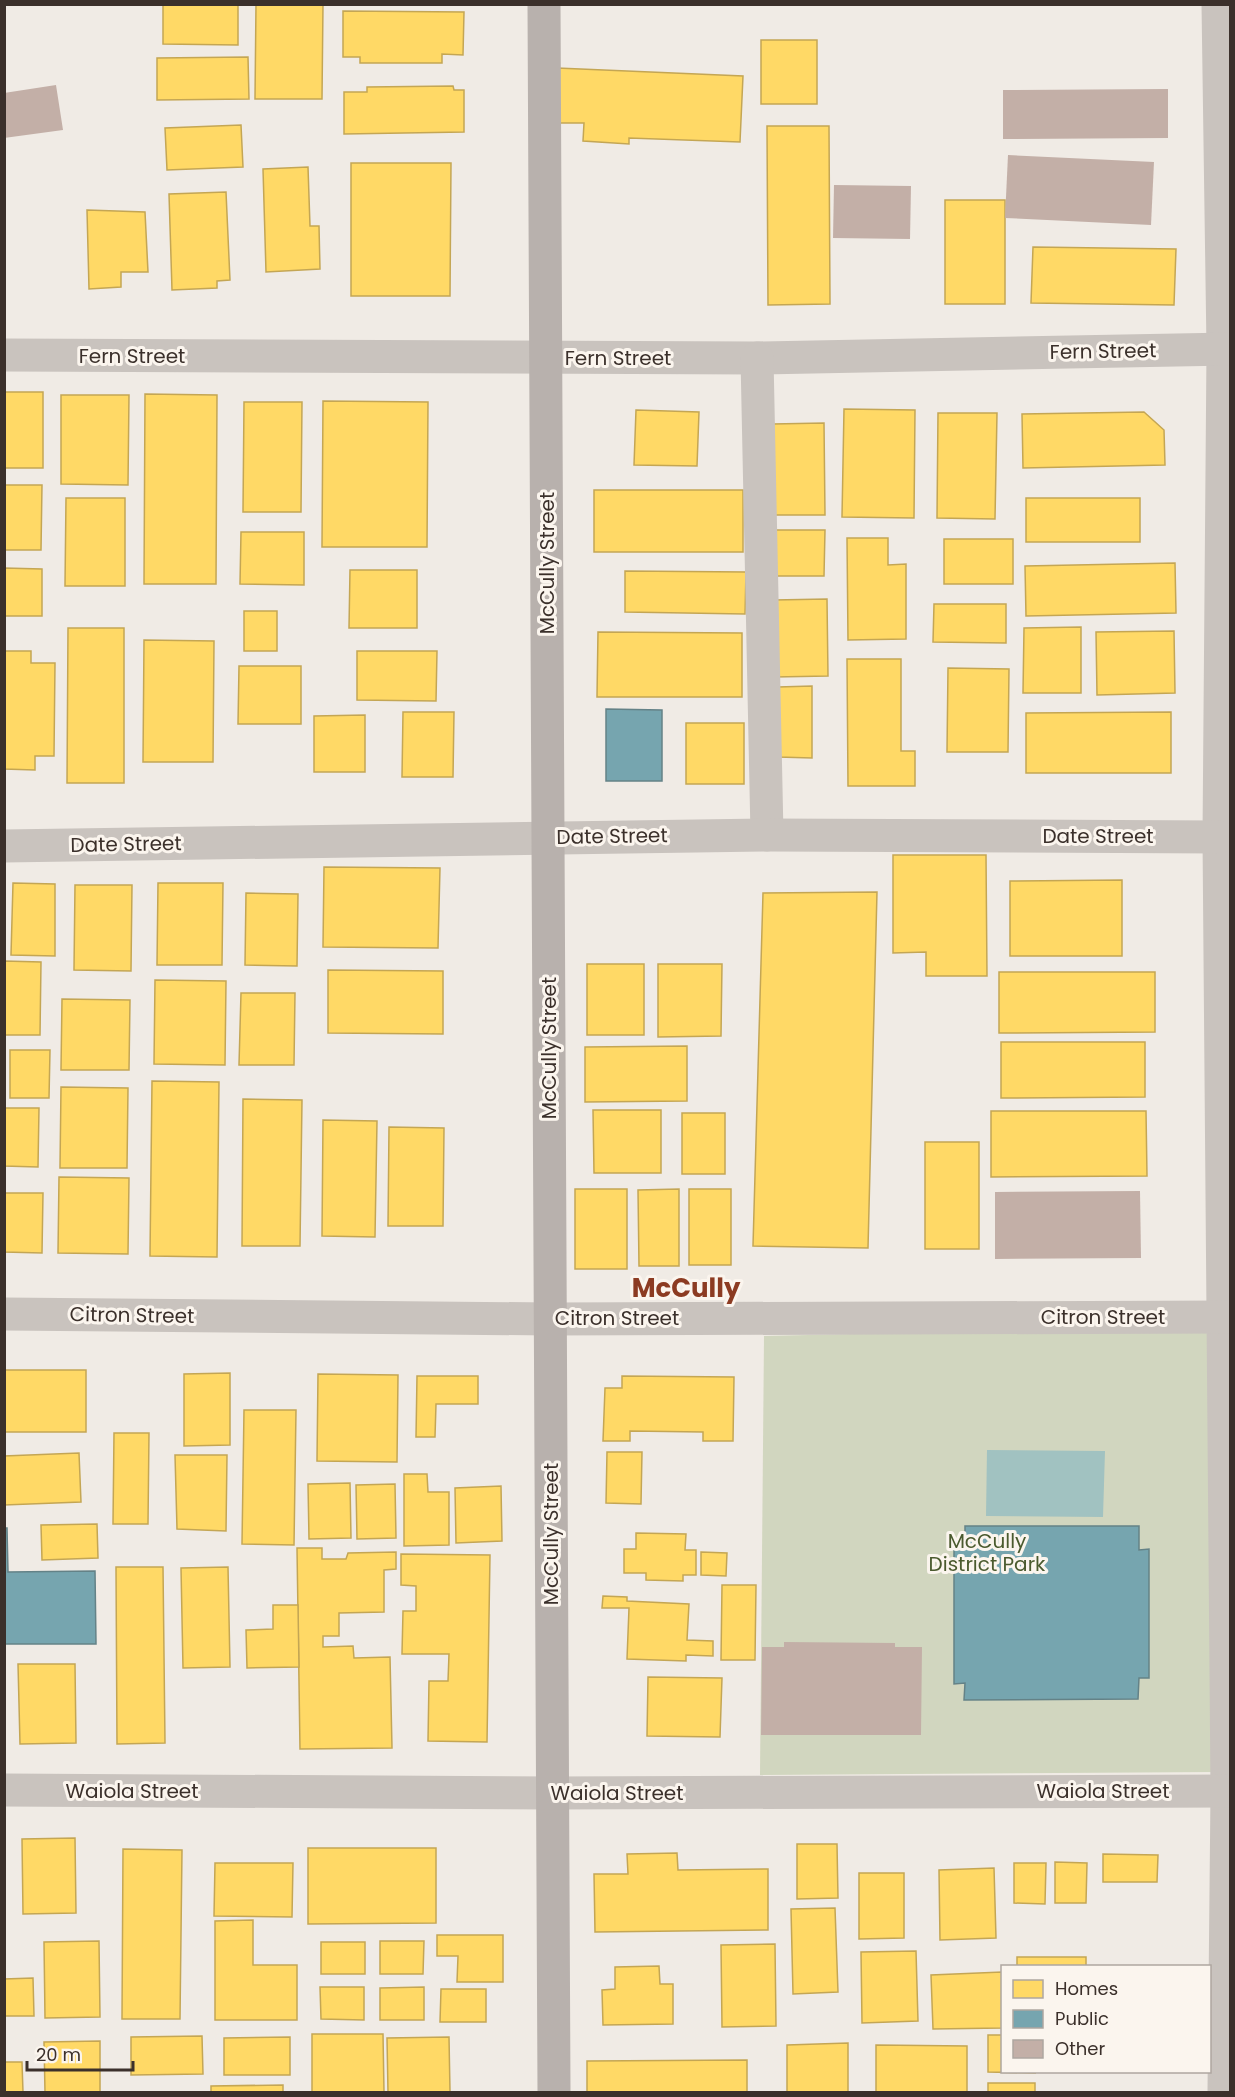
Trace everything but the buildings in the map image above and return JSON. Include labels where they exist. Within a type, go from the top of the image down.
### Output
[{"type":"main road","name":"McCully Street","points":[[544,4],[554,2092]]},
{"type":"street","points":[[1218,4],[1227,349],[1219,837],[1226,1317],[1229,1791],[1224,2092]]},
{"type":"street","name":"Fern Street","points":[[4,355],[757,358],[1227,349]]},
{"type":"street","points":[[757,358],[766,835]]},
{"type":"street","name":"Date Street","points":[[4,846],[766,835],[1219,837]]},
{"type":"street","name":"Citron Street","points":[[4,1314],[550,1319],[1226,1317]]},
{"type":"street","name":"Waiola Street","points":[[4,1790],[552,1793],[1229,1791]]},
{"type":"green space","name":"McCully District Park","points":[[1212,1326],[1217,1772],[760,1775],[764,1336]]},
{"type":"water","points":[[987,1450],[1105,1451],[1103,1517],[986,1516]]},
{"type":"district","name":"McCully","points":[[686,1288]]}]
